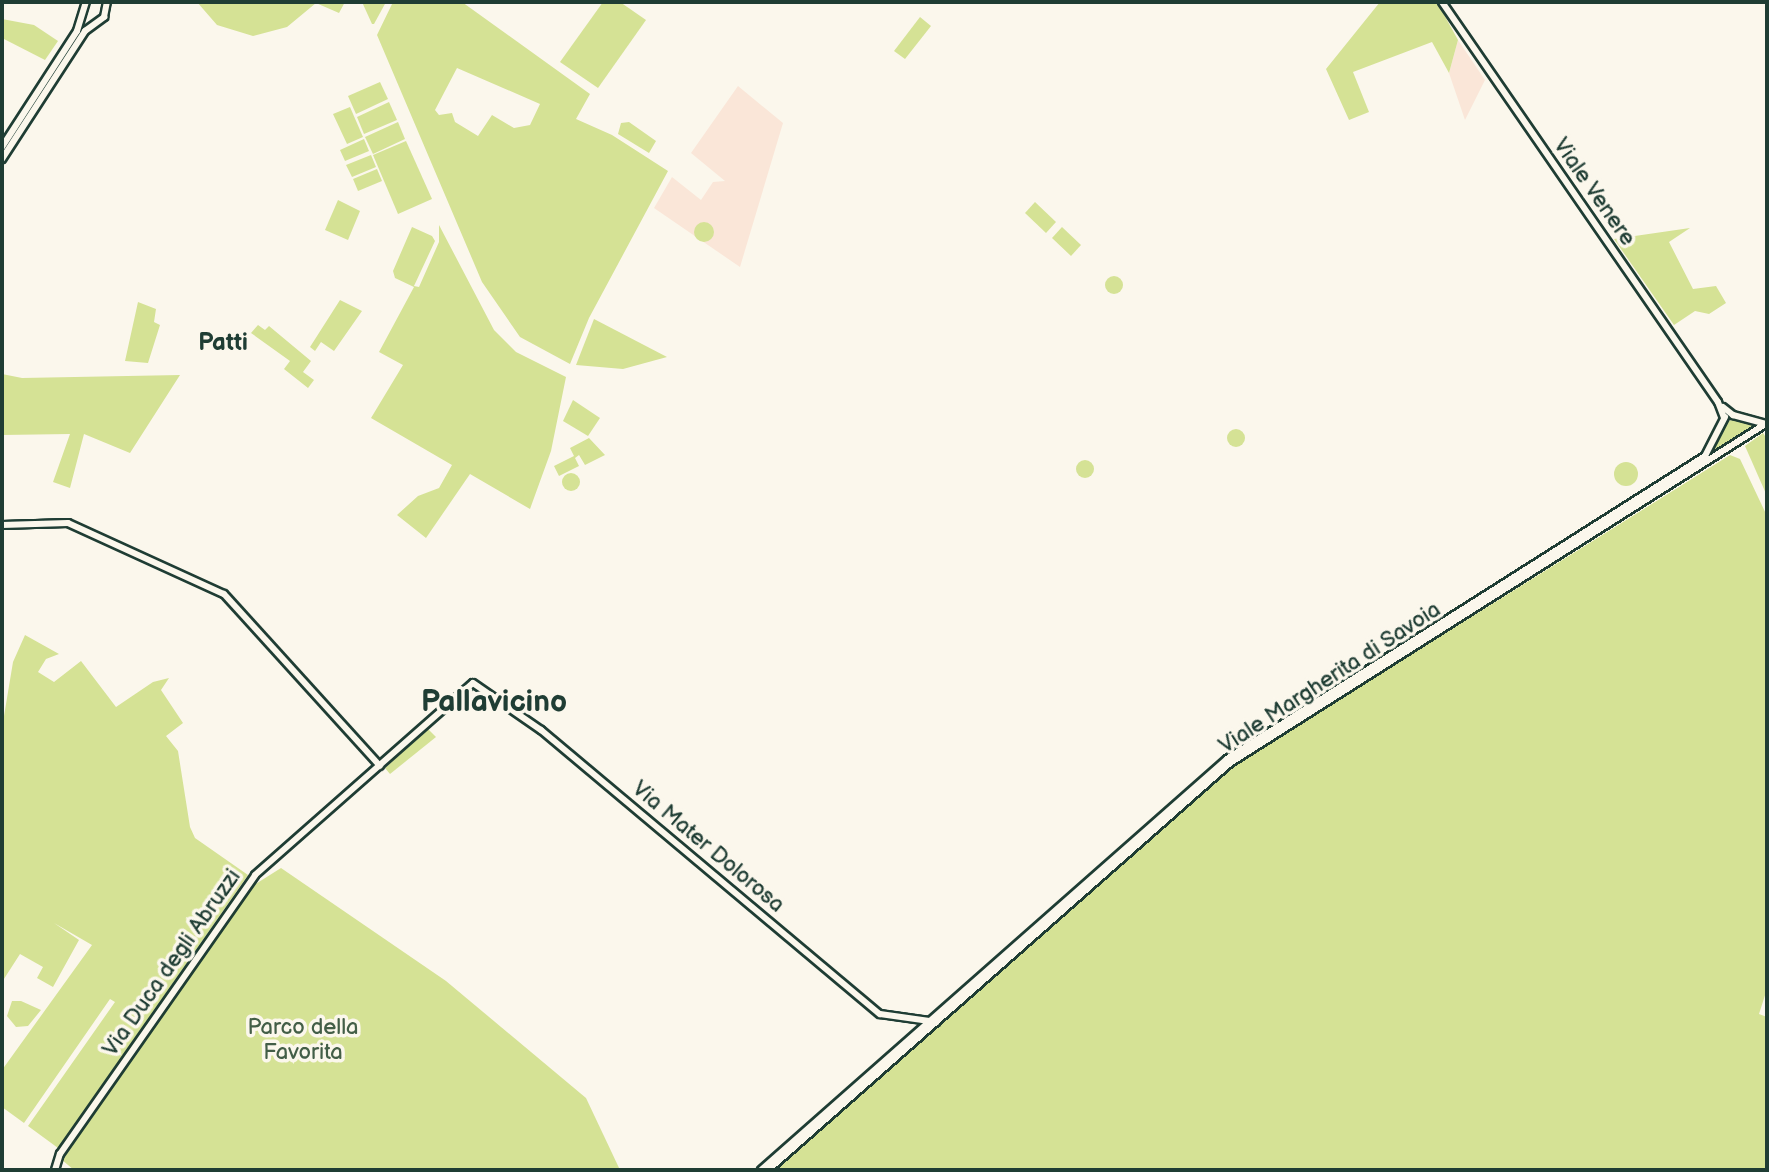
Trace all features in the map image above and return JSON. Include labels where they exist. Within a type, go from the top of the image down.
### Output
[{"type":"street","points":[[79,2],[83,11],[96,22]]},
{"type":"street","points":[[2,147],[86,2]]},
{"type":"street","name":"Viale Venere","points":[[1442,2],[1718,402]]},
{"type":"street","points":[[2,159],[83,33],[96,22],[105,4]]},
{"type":"street","points":[[1718,402],[1733,415],[1764,424]]},
{"type":"street","points":[[1708,458],[1724,418],[1718,402]]},
{"type":"street","points":[[1724,418],[1733,415]]},
{"type":"street","name":"Viale Margherita di Savoia","points":[[768,1170],[1227,759],[1764,424]]},
{"type":"street","points":[[2,525],[68,523],[224,594],[380,766]]},
{"type":"street","name":"Via Duca degli Abruzzi","points":[[55,1170],[60,1154],[255,875],[473,683],[485,689]]},
{"type":"street","name":"Via Mater Dolorosa","points":[[485,689],[880,1014],[932,1023]]},
{"type":"street","name":"Viale Margherita di Savoia","points":[[761,1170],[932,1023]]},
{"type":"shaded area","points":[[1458,40],[1485,80],[1465,120],[1449,73]]},
{"type":"shaded area","points":[[738,86],[783,123],[740,267],[654,208],[672,177],[701,200],[713,182],[725,181],[691,153]]},
{"type":"green space","points":[[197,2],[345,2],[339,13],[316,3],[287,27],[253,36],[217,25]]},
{"type":"green space","points":[[362,2],[386,2],[374,24],[372,24]]},
{"type":"green space","points":[[393,2],[462,2],[590,94],[576,119],[612,135],[668,171],[589,318],[570,364],[520,337],[482,282],[377,35]],"holes":[[[457,68],[540,104],[530,125],[514,128],[492,115],[478,136],[455,122],[452,113],[439,115],[435,110]]]},
{"type":"green space","points":[[603,2],[620,2],[646,20],[598,88],[560,62]]},
{"type":"green space","points":[[1380,2],[1437,2],[1458,40],[1449,73],[1432,42],[1353,72],[1369,112],[1349,120],[1326,69]]},
{"type":"green space","points":[[920,17],[931,26],[905,59],[894,51]]},
{"type":"green space","points":[[2,19],[34,25],[58,41],[45,60],[2,38]]},
{"type":"green space","points":[[380,82],[388,99],[356,114],[348,96]]},
{"type":"green space","points":[[389,102],[397,120],[364,134],[357,117]]},
{"type":"green space","points":[[350,107],[363,137],[347,144],[333,114]]},
{"type":"green space","points":[[398,122],[405,139],[373,154],[365,137]]},
{"type":"green space","points":[[629,122],[656,141],[649,153],[618,134],[621,123]]},
{"type":"green space","points":[[364,139],[369,151],[345,161],[340,150]]},
{"type":"green space","points":[[406,141],[432,199],[398,214],[373,155]]},
{"type":"green space","points":[[371,155],[376,167],[352,177],[346,165]]},
{"type":"green space","points":[[377,169],[382,181],[358,191],[353,179]]},
{"type":"green space","points":[[338,200],[360,211],[348,240],[325,230]]},
{"type":"green space","points":[[1035,202],[1056,222],[1046,233],[1025,213]]},
{"type":"green space","points":[[704,222],[711,225],[714,232],[711,239],[704,242],[697,239],[694,232],[697,225]]},
{"type":"green space","points":[[439,225],[494,330],[516,352],[566,377],[551,451],[530,509],[470,474],[426,538],[397,515],[418,496],[439,488],[452,465],[371,418],[403,365],[379,352],[414,287],[395,278],[393,271],[412,227],[432,236],[435,241],[414,286],[419,287],[439,242]]},
{"type":"green space","points":[[1062,227],[1081,245],[1071,256],[1052,238]]},
{"type":"green space","points":[[1690,228],[1669,242],[1693,289],[1716,286],[1726,303],[1709,314],[1695,311],[1674,325],[1614,239]]},
{"type":"green space","points":[[1110,276],[1118,276],[1123,285],[1121,292],[1110,294],[1105,289],[1105,281]]},
{"type":"green space","points":[[340,300],[362,311],[334,351],[321,342],[315,351],[310,347]]},
{"type":"green space","points":[[138,302],[156,309],[154,322],[160,325],[148,363],[125,361]]},
{"type":"green space","points":[[594,319],[667,357],[623,369],[576,365]]},
{"type":"green space","points":[[258,325],[265,330],[269,326],[311,361],[303,372],[314,380],[308,388],[284,369],[290,361],[251,333]]},
{"type":"green space","points":[[2,374],[22,378],[180,375],[130,453],[84,434],[70,488],[53,482],[70,434],[2,435]]},
{"type":"green space","points":[[573,400],[600,418],[588,436],[563,421]]},
{"type":"green space","points":[[1739,419],[1758,425],[1711,456],[1727,421]]},
{"type":"green space","points":[[1236,429],[1245,438],[1236,447],[1227,438]]},
{"type":"green space","points":[[1763,433],[1767,439],[1767,496],[1745,446]]},
{"type":"green space","points":[[589,438],[605,455],[585,465],[579,455],[575,458],[579,466],[559,476],[554,466],[574,456],[570,448]]},
{"type":"green space","points":[[1730,455],[1740,459],[1767,516],[1767,989],[1759,1014],[1767,1017],[1767,1170],[773,1170],[1235,765]]},
{"type":"green space","points":[[1085,460],[1094,469],[1085,478],[1076,469]]},
{"type":"green space","points":[[1626,462],[1634,466],[1638,474],[1634,482],[1626,486],[1618,482],[1614,474],[1618,466]]},
{"type":"green space","points":[[567,473],[575,473],[580,482],[578,489],[567,491],[562,486],[562,478]]},
{"type":"green space","points":[[25,635],[59,654],[46,659],[38,672],[54,682],[81,661],[116,707],[153,682],[169,678],[161,690],[183,723],[166,736],[178,751],[190,827],[195,838],[248,875],[58,1148],[28,1126],[115,1002],[110,999],[24,1123],[2,1107],[2,1070],[92,945],[54,923],[79,940],[53,987],[37,978],[43,967],[20,954],[2,982],[2,728],[13,662]]},
{"type":"green space","points":[[428,729],[436,737],[390,774],[385,768]]},
{"type":"green space","name":"Parco della Favorita","points":[[281,868],[446,981],[586,1098],[620,1170],[74,1170],[62,1160],[254,885]]},
{"type":"green space","points":[[12,1001],[21,1001],[41,1010],[28,1026],[16,1027],[7,1016]]},
{"type":"district","name":"Patti","points":[[223,343]]},
{"type":"district","name":"Pallavicino","points":[[494,702]]}]
